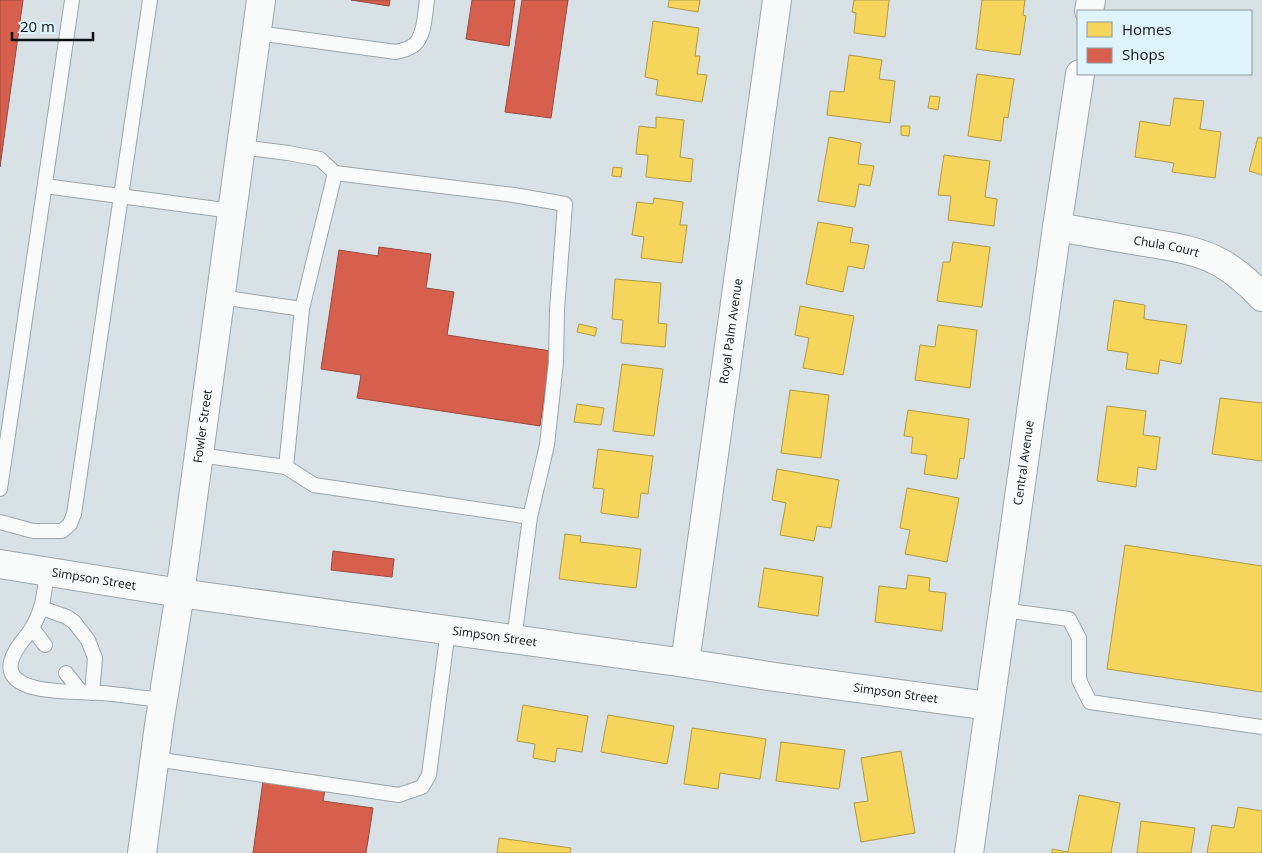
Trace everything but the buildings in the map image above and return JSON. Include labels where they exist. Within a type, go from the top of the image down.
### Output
[{"type":"street","name":"Fowler Street","points":[[142,853],[262,0]]},
{"type":"street","name":"Royal Palm Avenue","points":[[685,663],[778,0]]},
{"type":"street","name":"Central Avenue","points":[[969,853],[1080,75]]},
{"type":"street","name":"Chula Court","points":[[1057,227],[1174,247],[1202,255],[1220,262],[1235,271],[1262,297]]},
{"type":"street","name":"Simpson Street","points":[[0,564],[180,593],[990,706]]},
{"type":"lane","points":[[0,489],[72,0]]},
{"type":"lane","points":[[0,522],[33,531],[48,532],[62,531],[70,524],[72,519],[150,0]]},
{"type":"lane","points":[[257,33],[396,52],[407,49],[416,43],[422,34],[427,0]]},
{"type":"lane","points":[[241,148],[288,153],[320,159],[336,173],[514,195],[565,204],[557,310],[556,362],[547,445],[530,517],[514,640]]},
{"type":"lane","points":[[286,467],[302,310],[336,173]]},
{"type":"lane","points":[[45,186],[232,211]]},
{"type":"lane","points":[[220,297],[302,310]]},
{"type":"lane","points":[[199,455],[286,467],[314,486],[530,517]]},
{"type":"lane","points":[[47,571],[42,608],[32,628],[14,652],[10,664],[16,679],[27,686],[45,690],[101,693],[164,700]]},
{"type":"lane","points":[[42,608],[67,616],[88,640],[95,658],[87,692]]},
{"type":"lane","points":[[1003,610],[1069,619],[1079,638],[1079,680],[1090,702],[1262,727]]},
{"type":"lane","points":[[32,628],[45,645]]},
{"type":"lane","points":[[155,759],[400,794],[422,787],[429,775],[448,630]]},
{"type":"lane","points":[[66,673],[87,692]]}]
